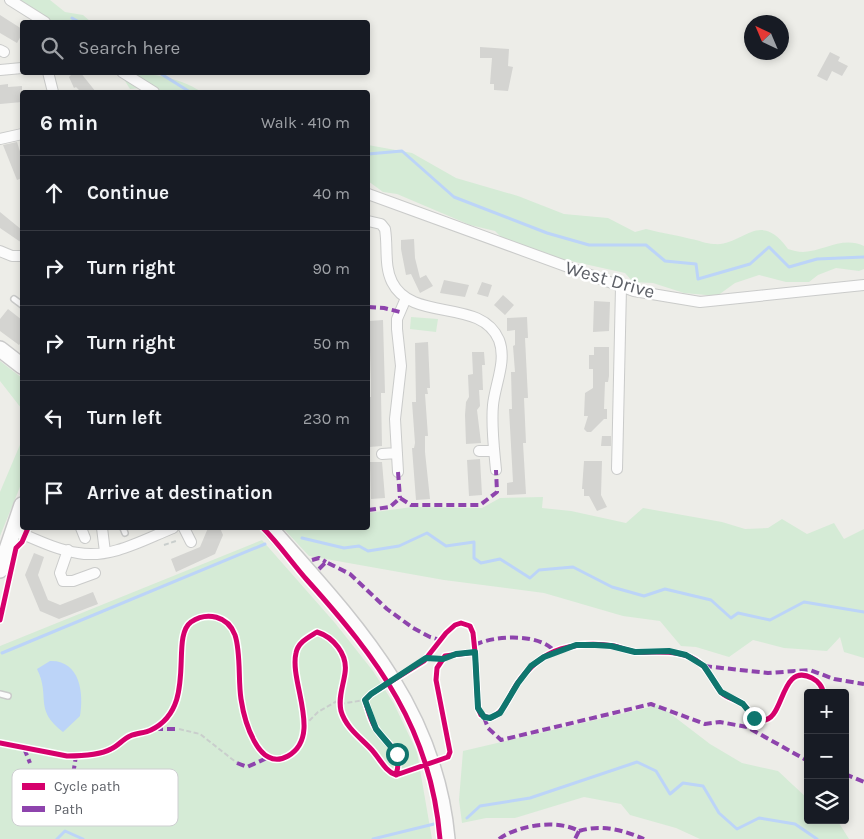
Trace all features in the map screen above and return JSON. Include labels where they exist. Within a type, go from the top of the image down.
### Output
[{"type":"street","points":[[10,0],[42,20]]},
{"type":"street","points":[[0,70],[20,68]]},
{"type":"street","points":[[49,75],[52,90]]},
{"type":"street","points":[[127,75],[151,90]]},
{"type":"street","points":[[0,139],[20,134]]},
{"type":"street","name":"West Drive","points":[[370,195],[634,291],[700,302],[864,285]]},
{"type":"street","points":[[370,221],[381,224],[385,229],[388,270],[393,283],[406,298],[480,320],[491,328],[499,340],[502,352],[501,366],[492,419],[496,470]]},
{"type":"street","points":[[0,251],[12,256],[20,256]]},
{"type":"street","points":[[617,469],[621,287]]},
{"type":"street","points":[[398,472],[395,418],[400,366],[397,324],[401,307],[406,298]]},
{"type":"street","points":[[0,349],[20,364]]},
{"type":"street","points":[[479,451],[494,451]]},
{"type":"street","points":[[382,454],[396,453]]},
{"type":"street","points":[[0,570],[20,511]]},
{"type":"street","points":[[13,530],[78,553],[105,552],[130,546],[156,531]]},
{"type":"street","points":[[102,530],[105,552]]},
{"type":"street","points":[[185,530],[191,542]]},
{"type":"street","points":[[272,530],[325,589],[373,649],[401,694],[418,724],[432,763],[447,839]]},
{"type":"street","points":[[68,550],[60,573],[63,580],[73,582],[95,573]]},
{"type":"lane","points":[[14,299],[20,304]]},
{"type":"lane","points":[[0,694],[8,696]]},
{"type":"path","points":[[164,545],[176,541]]},
{"type":"path","points":[[340,694],[340,704]]},
{"type":"path","points":[[303,733],[304,723],[318,712],[340,704],[365,700],[371,694]]},
{"type":"path","points":[[365,700],[368,709]]},
{"type":"path","points":[[180,729],[200,734],[237,762]]},
{"type":"green space","points":[[19,0],[50,0],[65,12],[83,15],[89,20],[47,20],[43,14],[29,18],[24,15]]},
{"type":"green space","points":[[121,75],[162,76],[182,82],[198,90],[157,90],[152,87],[130,89]]},
{"type":"green space","points":[[370,145],[412,153],[456,178],[518,196],[564,214],[608,218],[635,232],[646,229],[714,244],[734,240],[759,230],[768,231],[778,237],[788,249],[801,252],[841,243],[856,243],[864,246],[864,269],[859,271],[836,268],[818,275],[809,282],[786,282],[759,275],[735,283],[717,296],[684,293],[653,283],[633,282],[625,273],[553,257],[501,237],[495,231],[470,225],[397,194],[383,192],[370,182]]},
{"type":"green space","points":[[411,317],[438,319],[436,332],[410,329]]},
{"type":"green space","points":[[0,361],[20,376],[20,407],[0,381]]},
{"type":"green space","points":[[20,445],[20,487],[0,536],[0,492]]},
{"type":"green space","points":[[543,497],[542,508],[571,511],[626,523],[643,508],[722,522],[745,529],[768,528],[782,519],[807,534],[834,523],[844,539],[864,529],[864,658],[844,652],[840,637],[827,651],[784,648],[753,640],[729,657],[696,647],[681,646],[660,621],[623,616],[544,593],[444,580],[309,556],[285,530],[370,530],[370,513],[412,507],[482,508],[500,498]]},
{"type":"green space","points":[[262,540],[335,623],[373,671],[394,704],[417,752],[432,839],[0,839],[0,646]]},
{"type":"green space","points":[[659,705],[710,744],[742,763],[778,771],[804,795],[804,824],[840,824],[849,839],[700,839],[676,828],[630,815],[621,804],[584,797],[515,818],[486,818],[462,823],[459,800],[463,751]]},
{"type":"water","points":[[50,661],[60,662],[68,666],[74,672],[80,688],[80,716],[63,732],[54,724],[45,709],[43,687],[37,669]]},
{"type":"building","points":[[0,15],[20,28],[20,38],[17,43],[0,33]]},
{"type":"building","points":[[480,47],[509,49],[508,66],[513,67],[508,91],[494,90],[494,84],[490,84],[492,58],[480,58]]},
{"type":"building","points":[[830,52],[840,57],[838,61],[848,66],[842,76],[832,71],[827,81],[817,76]]},
{"type":"building","points":[[71,75],[82,75],[94,90],[79,90],[76,87],[74,88],[69,77]]},
{"type":"building","points":[[8,84],[8,87],[22,86],[20,102],[0,104],[0,85]]},
{"type":"building","points":[[17,142],[20,152],[20,179],[17,180],[3,145]]},
{"type":"building","points":[[0,212],[20,228],[20,242],[0,228]]},
{"type":"building","points":[[414,239],[415,258],[420,278],[426,275],[433,286],[420,293],[411,274],[406,275],[401,249],[401,240]]},
{"type":"building","points":[[444,280],[469,285],[465,297],[440,293]]},
{"type":"building","points":[[482,282],[492,285],[488,297],[477,294]]},
{"type":"building","points":[[503,295],[514,305],[505,315],[494,305]]},
{"type":"building","points":[[594,301],[610,302],[609,331],[593,332]]},
{"type":"building","points":[[8,309],[20,318],[19,345],[0,331],[0,319]]},
{"type":"building","points":[[527,317],[528,338],[525,338],[528,398],[524,398],[526,443],[523,443],[526,494],[507,495],[507,483],[513,482],[509,409],[512,409],[511,372],[515,372],[513,346],[515,345],[515,330],[507,331],[507,318]]},
{"type":"building","points":[[383,320],[385,393],[381,393],[382,446],[370,447],[371,380],[370,321]]},
{"type":"building","points":[[428,342],[430,388],[427,388],[428,394],[425,394],[428,436],[425,436],[425,452],[430,499],[416,500],[412,448],[414,448],[415,443],[412,402],[416,402],[415,343]]},
{"type":"building","points":[[594,347],[609,347],[609,376],[608,382],[605,382],[604,409],[607,409],[607,419],[604,419],[591,432],[587,432],[584,429],[588,416],[584,416],[585,393],[593,388],[593,369],[589,369],[589,355],[594,355]]},
{"type":"building","points":[[472,352],[484,352],[485,365],[482,365],[483,390],[479,390],[480,406],[477,410],[481,443],[466,444],[465,415],[466,402],[469,397],[468,375],[473,374]]},
{"type":"building","points":[[602,436],[611,436],[611,446],[601,446]]},
{"type":"building","points":[[480,459],[482,495],[469,496],[467,460]]},
{"type":"building","points":[[584,461],[602,461],[601,495],[607,507],[597,511],[589,496],[584,496],[584,489],[582,489]]},
{"type":"building","points":[[370,462],[382,462],[385,498],[371,499]]},
{"type":"building","points":[[207,530],[221,530],[223,535],[215,554],[176,572],[171,559],[200,547]]},
{"type":"building","points":[[34,553],[44,557],[38,575],[48,600],[60,605],[93,592],[98,604],[59,619],[40,611],[25,575]]},
{"type":"waterway","points":[[72,18],[76,20]]},
{"type":"waterway","points":[[163,75],[187,90]]},
{"type":"waterway","points":[[370,154],[402,151],[454,197],[547,233],[589,245],[646,245],[665,261],[696,264],[698,279],[750,264],[769,247],[789,267],[817,259],[864,257]]},
{"type":"waterway","points":[[302,538],[344,548],[359,546],[368,551],[399,546],[427,533],[446,546],[474,542],[474,558],[481,563],[500,559],[530,578],[539,570],[573,567],[612,587],[644,596],[665,589],[711,600],[731,618],[738,613],[770,620],[804,602],[864,612]]},
{"type":"waterway","points":[[2,653],[265,544]]},
{"type":"waterway","points":[[467,818],[480,806],[530,798],[637,762],[656,771],[670,794],[683,783],[703,786],[719,813],[737,829],[759,818],[795,824],[817,839]]},
{"type":"waterway","points":[[373,839],[434,824]]},
{"type":"waterway","points":[[57,839],[65,831],[83,839]]},
{"type":"marked path","points":[[370,307],[400,312]]},
{"type":"marked path","points":[[370,510],[390,507],[400,498],[411,505],[480,505],[497,492],[496,470]]},
{"type":"marked path","points":[[398,472],[400,498]]},
{"type":"marked path","points":[[312,560],[319,558],[326,562]]},
{"type":"marked path","points":[[319,569],[326,562],[350,574],[387,609],[413,628],[440,640]]},
{"type":"marked path","points":[[475,645],[494,639],[529,639],[539,641],[555,652]]},
{"type":"marked path","points":[[704,666],[768,673],[810,670],[834,679],[864,684]]},
{"type":"marked path","points":[[484,717],[488,728],[501,740],[651,704],[705,724],[720,722],[747,727],[804,759]]},
{"type":"marked path","points":[[155,729],[179,729]]},
{"type":"marked path","points":[[24,748],[30,763]]},
{"type":"marked path","points":[[74,769],[76,756]]},
{"type":"marked path","points":[[237,763],[247,767],[267,758]]},
{"type":"marked path","points":[[849,776],[864,782]]},
{"type":"marked path","points":[[499,839],[517,830],[538,825],[570,827],[579,831],[575,839]]},
{"type":"marked path","points":[[579,831],[604,828],[628,833],[644,839]]},
{"type":"cycle path","points":[[0,620],[16,548],[22,542],[27,530]]},
{"type":"cycle path","points":[[265,530],[356,638],[397,698],[413,730],[425,763],[435,800],[440,839]]},
{"type":"cycle path","points":[[0,743],[67,756],[95,754],[114,748],[130,736],[151,730],[166,719],[174,706],[179,690],[182,642],[185,630],[191,622],[210,616],[227,623],[235,635],[238,650],[240,692],[245,719],[254,741],[268,757],[277,759],[288,756],[298,747],[303,736],[304,722],[295,665],[296,653],[301,643],[317,632],[334,642],[344,659],[345,673],[340,702],[341,711],[346,723],[386,768],[396,775],[448,757],[450,752],[436,680],[437,668],[445,656],[475,652],[473,633],[470,626],[461,623],[455,625],[446,633],[424,661],[371,694],[365,700],[375,727],[396,753],[398,759],[396,775]]},
{"type":"cycle path","points":[[475,652],[478,708],[481,715],[490,718],[503,709],[517,684],[536,663],[561,649],[587,644],[614,646],[636,652],[678,653],[694,659],[704,667],[723,694],[742,703],[753,716],[761,720],[769,719],[774,713],[793,678],[801,675],[812,678],[820,684],[822,689]]},
{"type":"route","points":[[397,754],[376,729],[365,700],[371,694],[424,662],[426,658],[443,659],[446,656],[475,652],[478,708],[484,717],[490,718],[500,713],[509,696],[531,666],[544,657],[576,645],[595,645],[611,646],[635,652],[669,651],[686,655],[704,666],[721,692],[743,704],[754,718]]}]
